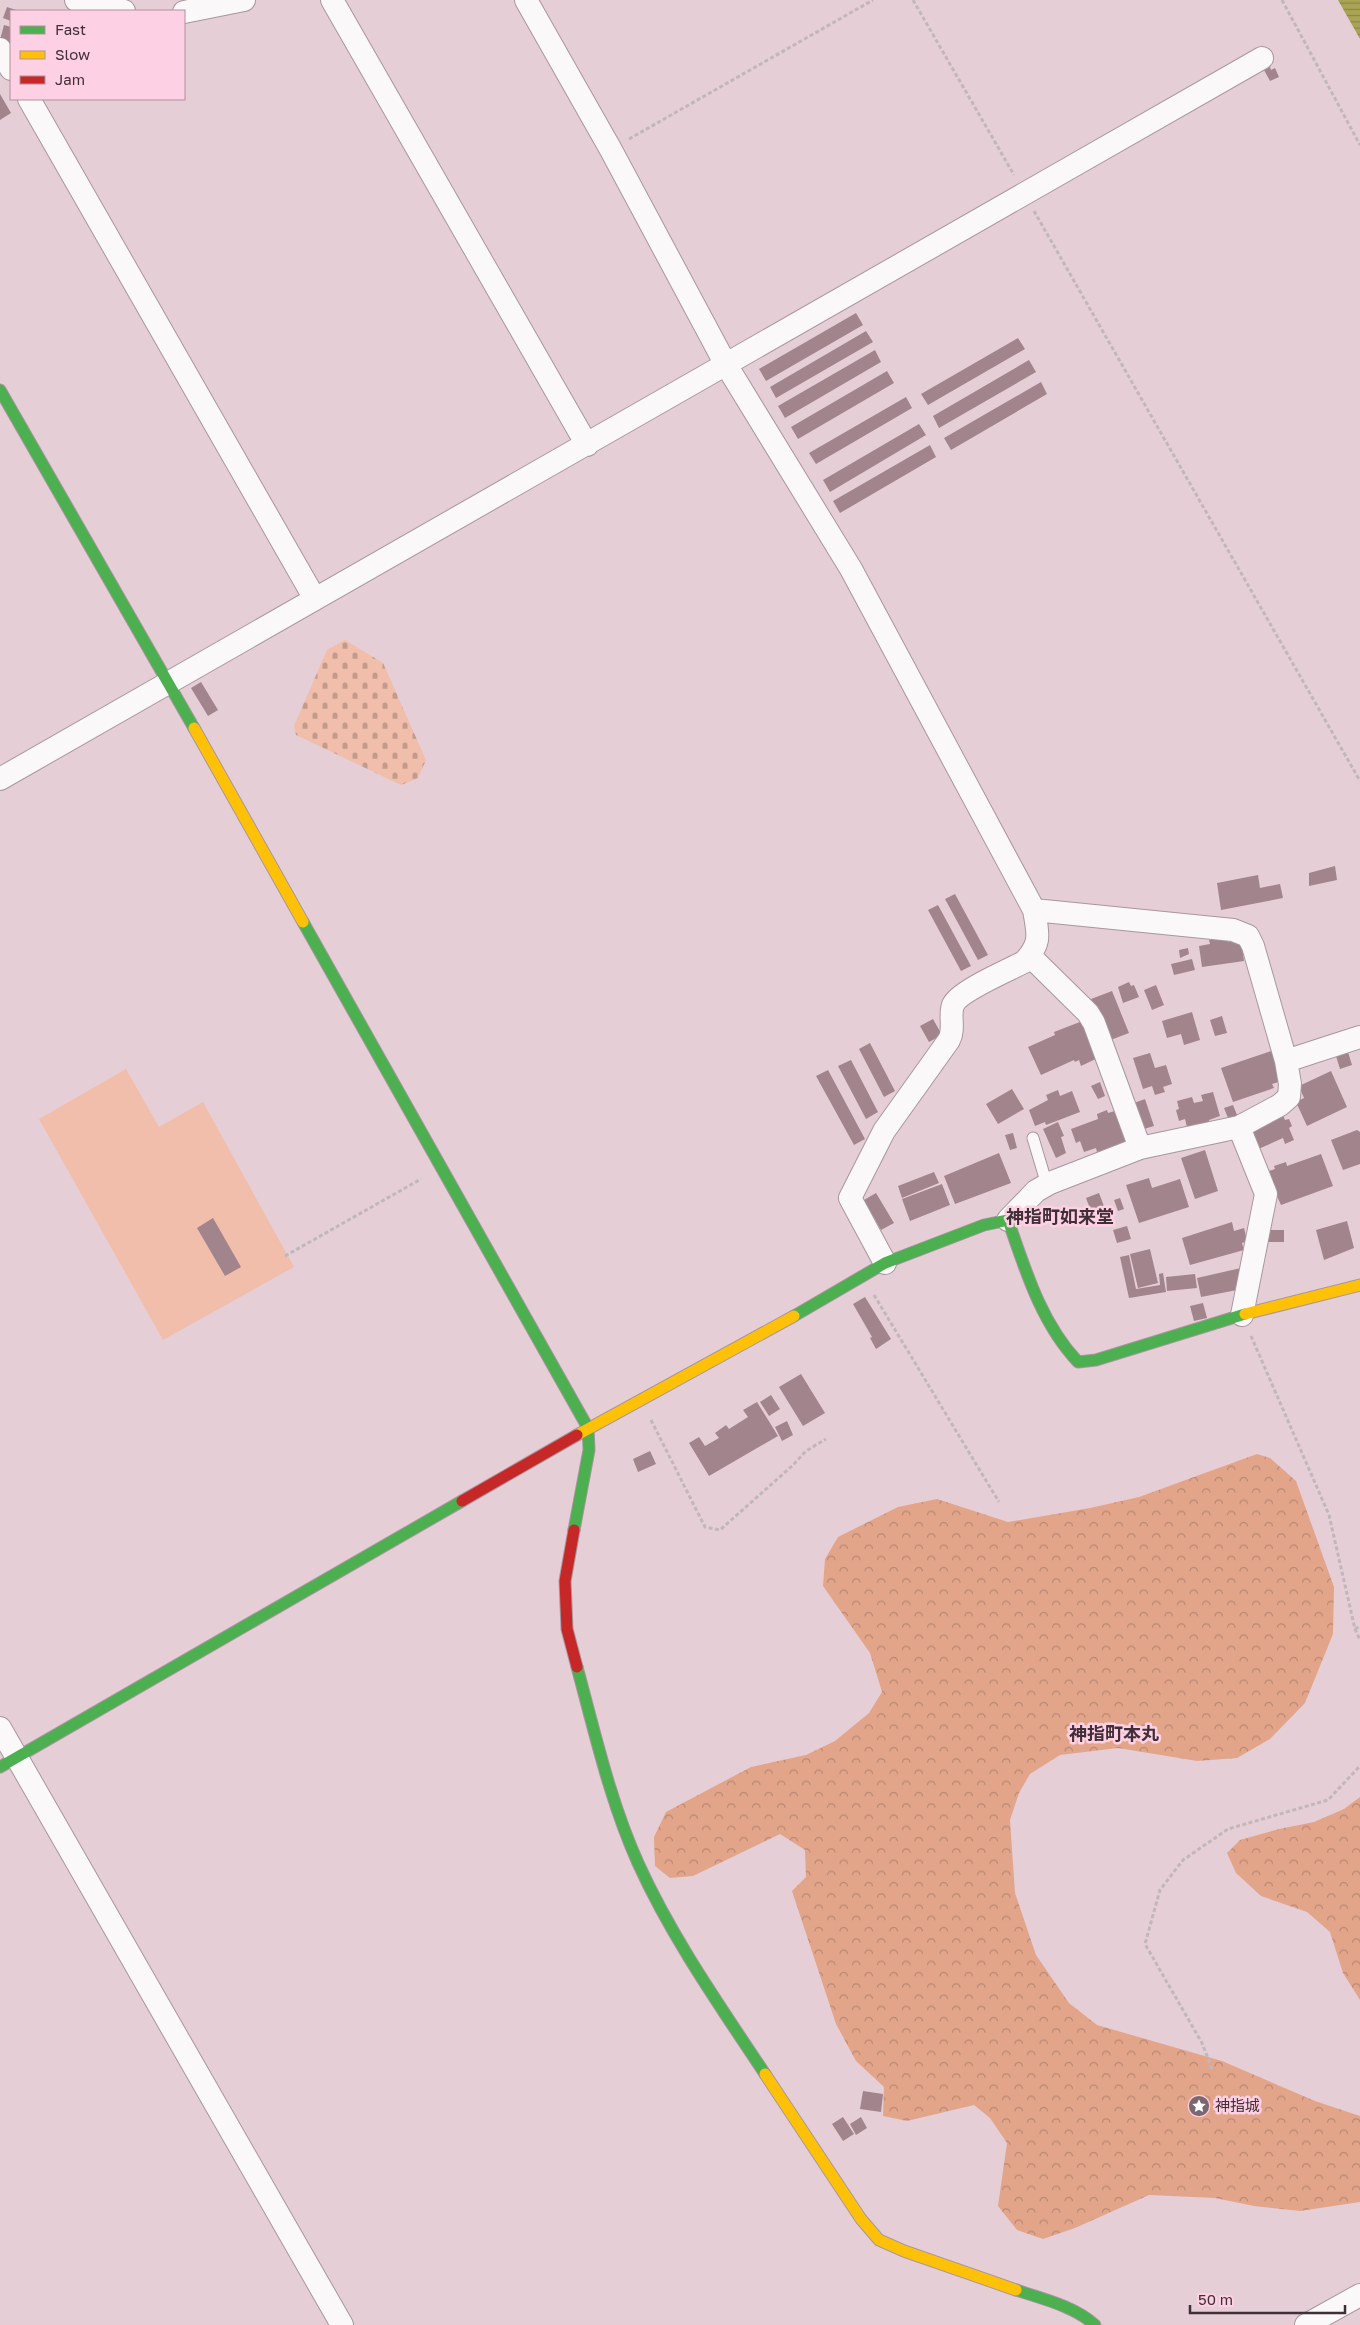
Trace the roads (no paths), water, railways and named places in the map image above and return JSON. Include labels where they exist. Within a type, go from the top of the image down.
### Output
[{"type":"street","points":[[76,0],[120,10]]},
{"type":"street","points":[[185,12],[244,0]]},
{"type":"street","points":[[332,0],[586,445]]},
{"type":"street","points":[[526,0],[611,150],[725,363],[851,569],[1034,910],[1039,938],[1030,956],[1024,962],[961,996],[953,1006],[953,1032],[949,1040],[884,1131],[850,1198],[885,1264]]},
{"type":"street","points":[[0,49],[10,66]]},
{"type":"street","points":[[0,779],[586,445],[725,363],[1262,58]]},
{"type":"street","points":[[29,100],[315,599]]},
{"type":"street","points":[[0,390],[168,682],[588,1428],[589,1450],[565,1581],[567,1629],[611,1791],[638,1863],[687,1956],[855,2211],[879,2240],[904,2251],[1064,2307],[1085,2316],[1095,2325]]},
{"type":"street","points":[[8,1762],[588,1428],[863,1278],[885,1264],[984,1226],[1008,1220],[1036,1191],[1047,1184],[1140,1148],[1239,1127],[1280,1105],[1289,1097],[1290,1084],[1286,1061],[1253,946],[1248,936],[1233,930],[1034,910]]},
{"type":"street","points":[[1030,956],[1088,1013],[1094,1023],[1140,1148]]},
{"type":"street","points":[[1286,1061],[1360,1037]]},
{"type":"street","points":[[1239,1127],[1266,1194],[1242,1316]]},
{"type":"street","points":[[1008,1220],[1046,1314],[1066,1350],[1078,1362],[1096,1360],[1242,1316],[1360,1284]]},
{"type":"street","points":[[0,1728],[8,1762],[342,2325]]},
{"type":"street","points":[[1306,2325],[1360,2295]]},
{"type":"lane","points":[[1033,1138],[1047,1184]]},
{"type":"place","name":"神指城","points":[[1199,2106]]},
{"type":"district","name":"神指町如来堂","points":[[1060,1217]]},
{"type":"district","name":"神指町本丸","points":[[1114,1734]]}]
